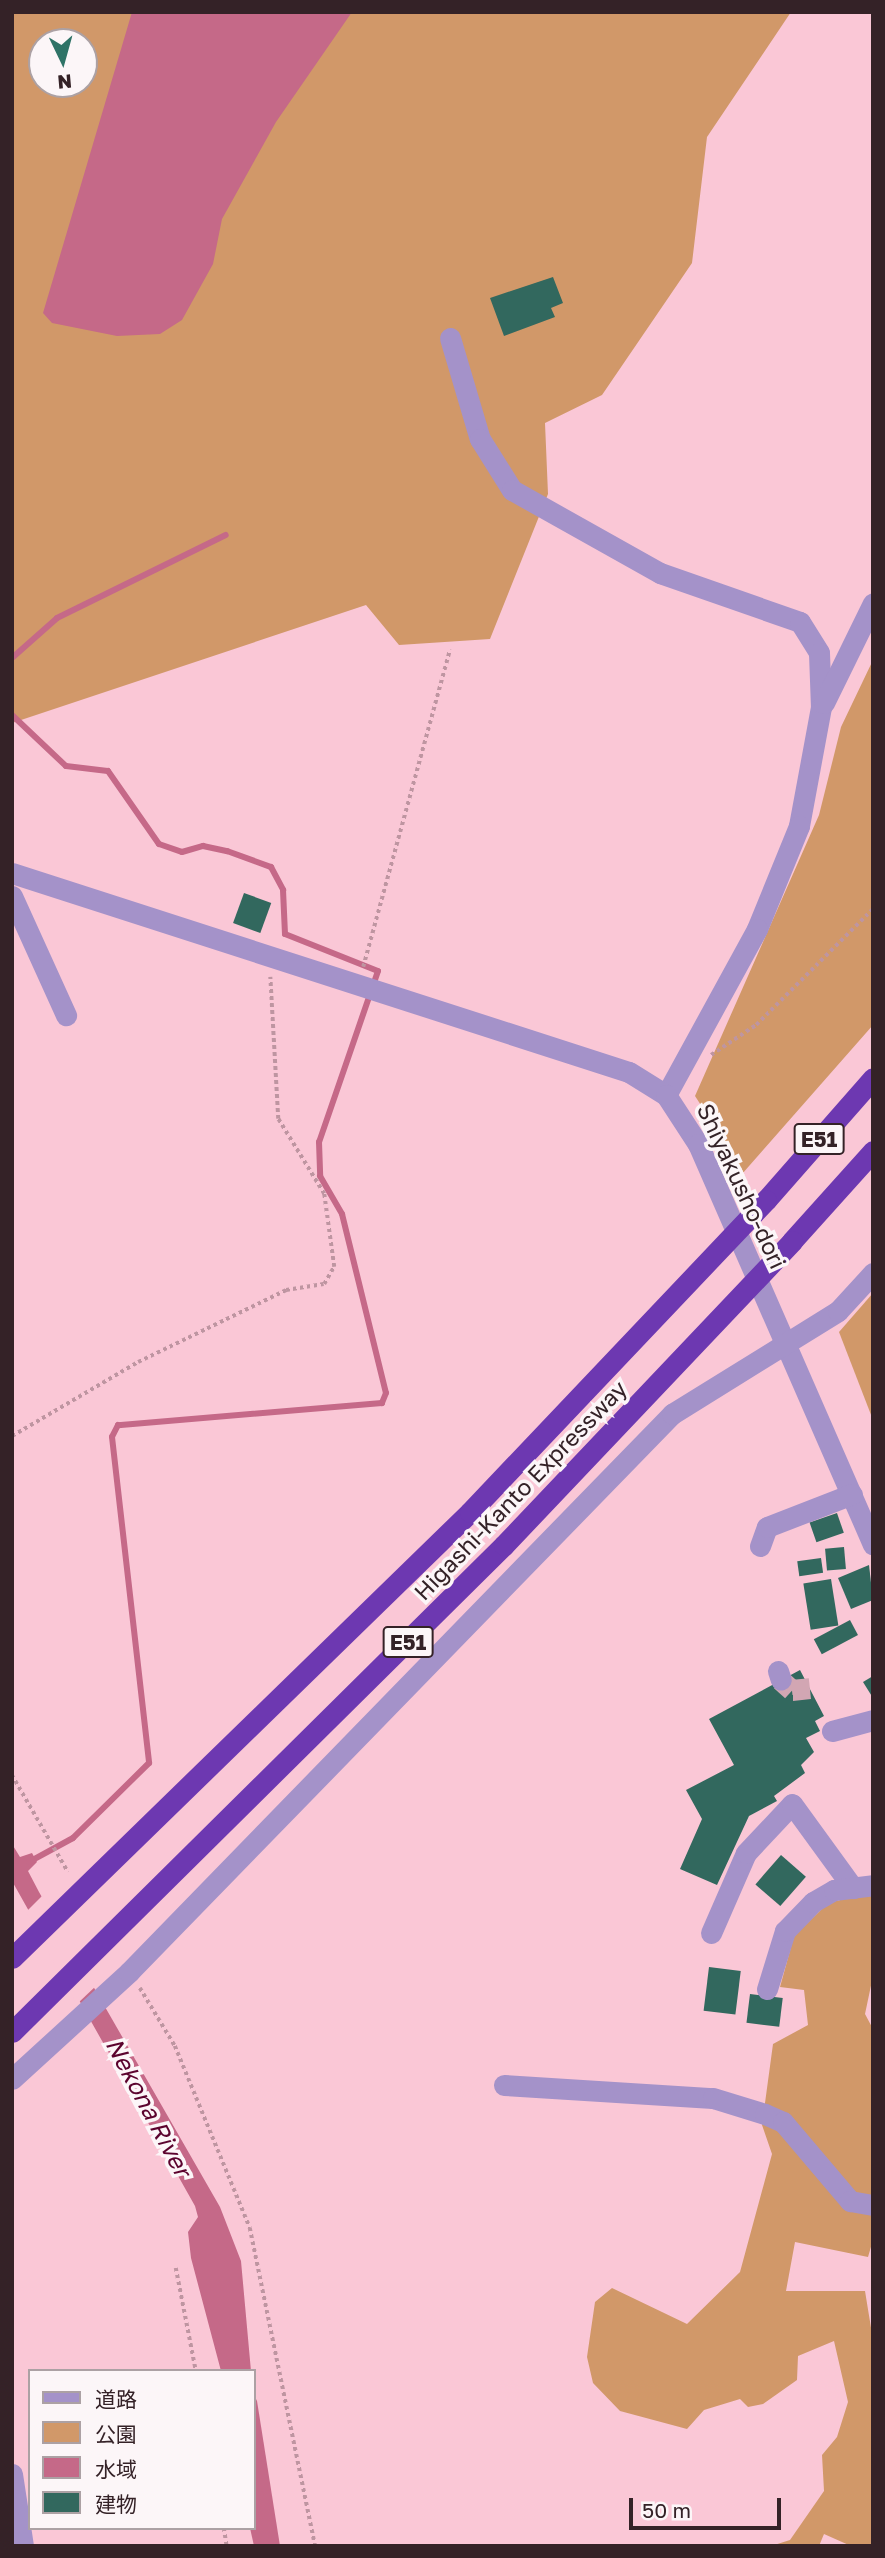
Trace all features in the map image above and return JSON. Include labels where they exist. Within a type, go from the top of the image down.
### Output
[{"type":"highway","name":"Higashi-Kanto Expressway","points":[[12,1958],[470,1512],[766,1200],[873,1078]]},
{"type":"highway","name":"Higashi-Kanto Expressway","points":[[12,2032],[504,1545],[792,1241],[873,1151]]},
{"type":"street","points":[[450,338],[480,439],[512,490],[660,573],[800,622],[818,653],[821,707],[799,826],[757,929],[689,1063],[666,1095]]},
{"type":"street","points":[[821,707],[873,603]]},
{"type":"street","name":"Shiyakusho-dori","points":[[12,873],[270,961],[629,1073],[666,1095],[698,1143],[717,1199],[789,1341],[873,1544]]},
{"type":"street","points":[[12,896],[66,1015]]},
{"type":"street","points":[[13,2076],[124,1976],[672,1414],[838,1311],[873,1273]]},
{"type":"street","points":[[760,1546],[767,1527],[852,1494]]},
{"type":"street","points":[[832,1731],[873,1720]]},
{"type":"street","points":[[711,1933],[746,1853],[792,1804],[863,1886],[813,1902],[785,1931],[767,1989]]},
{"type":"street","points":[[504,2085],[713,2098],[783,2122],[850,2201],[873,2205]]},
{"type":"street","points":[[12,2474],[23,2546]]},
{"type":"path","points":[[364,991],[450,650]]},
{"type":"path","points":[[689,1063],[721,1051],[756,1024],[873,909]]},
{"type":"path","points":[[12,1436],[138,1362],[274,1296],[324,1284],[334,1267],[324,1194],[278,1119],[270,961]]},
{"type":"path","points":[[12,1775],[68,1872]]},
{"type":"path","points":[[124,1976],[175,2046],[250,2228],[314,2546]]},
{"type":"path","points":[[176,2268],[196,2369]]},
{"type":"green space","points":[[12,12],[791,12],[707,137],[692,263],[602,395],[545,423],[548,494],[490,639],[399,645],[366,605],[12,723]]},
{"type":"green space","points":[[873,660],[873,1025],[735,1182],[719,1133],[695,1096],[819,815],[841,727]]},
{"type":"green space","points":[[873,1293],[873,1420],[839,1332]]},
{"type":"green space","points":[[873,1892],[873,1976],[865,2014],[873,2029],[873,2240],[868,2257],[795,2242],[786,2291],[865,2291],[873,2340],[873,2546],[851,2546],[824,2534],[819,2546],[771,2546],[790,2540],[824,2491],[822,2455],[837,2437],[848,2402],[834,2341],[798,2356],[797,2380],[763,2404],[748,2407],[740,2399],[704,2410],[687,2429],[620,2411],[593,2383],[587,2357],[595,2302],[612,2288],[687,2324],[740,2272],[772,2154],[762,2125],[773,2044],[808,2025],[804,1990],[780,1987],[794,1936],[828,1903]]},
{"type":"water","points":[[132,12],[352,12],[276,122],[222,219],[213,264],[182,320],[160,334],[117,336],[52,323],[43,313]]},
{"type":"water","name":"Nekona River","points":[[12,1844],[20,1857],[32,1853],[37,1862],[28,1871],[39,1892],[220,2207],[241,2261],[251,2369],[220,2369],[191,2258],[188,2232],[198,2217],[195,2206],[12,1881]]},
{"type":"water","points":[[256,2399],[280,2546],[254,2546],[250,2530],[256,2530]]},
{"type":"pier","points":[[44,1894],[98,1984],[77,2004],[26,1912]]},
{"type":"building","points":[[553,277],[563,303],[551,308],[555,317],[504,336],[490,298]]},
{"type":"building","points":[[244,893],[271,903],[260,933],[233,923]]},
{"type":"building","points":[[837,1513],[844,1533],[816,1542],[810,1522]]},
{"type":"building","points":[[844,1547],[846,1569],[827,1571],[825,1549]]},
{"type":"building","points":[[821,1558],[823,1573],[799,1576],[797,1561]]},
{"type":"building","points":[[869,1565],[873,1600],[851,1609],[838,1578]]},
{"type":"building","points":[[831,1579],[838,1625],[811,1630],[803,1583]]},
{"type":"building","points":[[850,1620],[858,1635],[822,1654],[814,1639]]},
{"type":"building","points":[[800,1670],[824,1716],[815,1721],[820,1731],[806,1738],[814,1752],[801,1765],[805,1773],[774,1796],[777,1801],[749,1816],[717,1885],[680,1869],[702,1819],[686,1790],[734,1765],[709,1719]]},
{"type":"building","points":[[873,1676],[873,1698],[863,1682]]},
{"type":"building","points":[[781,1855],[806,1877],[780,1906],[755,1884]]},
{"type":"building","points":[[709,1967],[741,1971],[735,2015],[704,2011]]},
{"type":"building","points":[[750,1994],[783,1998],[779,2027],[746,2023]]},
{"type":"waterway","points":[[12,658],[57,618],[226,535]]},
{"type":"waterway","points":[[12,715],[66,766],[108,771],[159,844],[182,852],[203,846],[227,851],[271,867],[283,890],[285,934],[378,971],[319,1142],[320,1176],[342,1214],[386,1393],[382,1403],[118,1425],[112,1437],[149,1763],[73,1838],[29,1862]]},
{"type":"tunnel","points":[[781,1680],[792,1690],[810,1688]]}]
